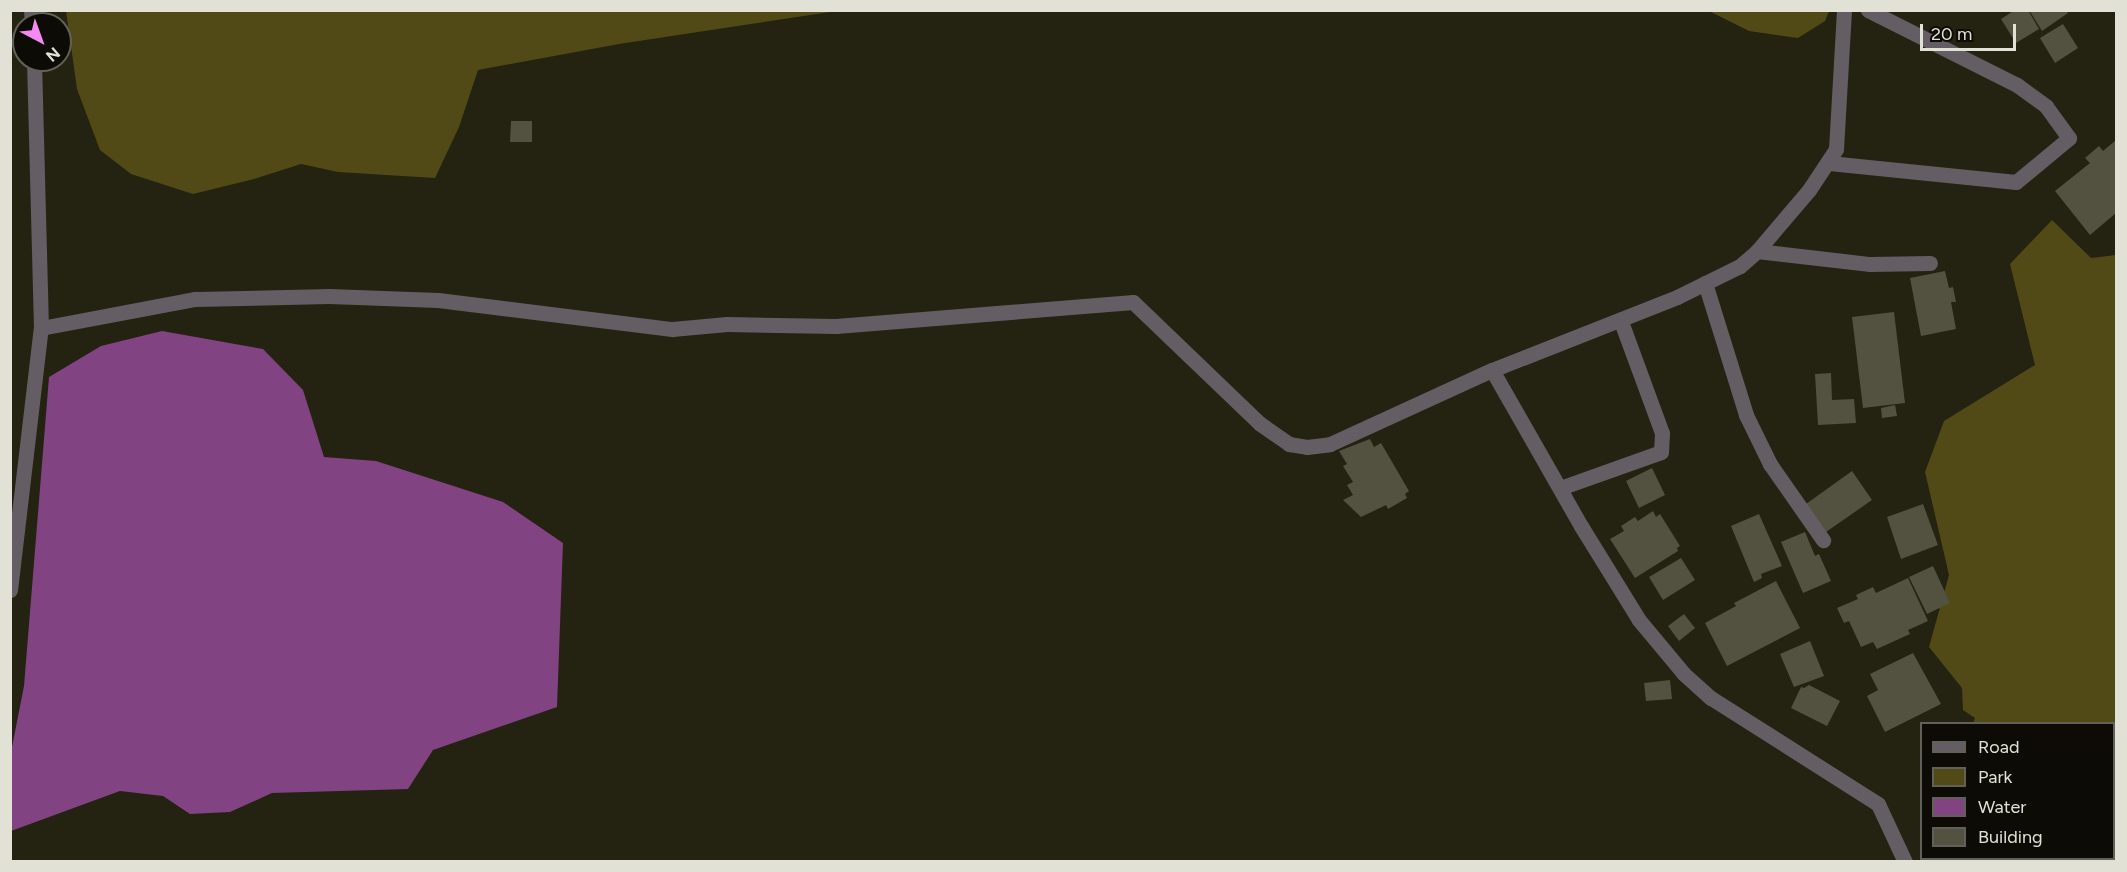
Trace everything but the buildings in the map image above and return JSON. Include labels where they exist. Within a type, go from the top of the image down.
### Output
[{"type":"street","points":[[41,328],[195,299],[273,297],[329,296],[438,300],[672,328],[726,324],[836,326],[1133,302],[1259,423],[1289,444],[1307,447],[1330,444],[1492,370],[1620,319],[1740,266],[1757,251],[1829,163],[1836,148],[1844,10]]},
{"type":"street","points":[[1829,163],[2016,182],[2069,138],[2046,106],[2017,85],[1868,10]]},
{"type":"street","points":[[10,590],[41,328],[34,72]]},
{"type":"street","points":[[1757,251],[1870,264],[1930,263]]},
{"type":"street","points":[[1705,283],[1746,415],[1770,464],[1822,540]]},
{"type":"street","points":[[1560,488],[1661,452],[1662,434],[1620,319]]},
{"type":"street","points":[[1492,370],[1639,620],[1684,674],[1711,698],[1878,804],[1905,861]]},
{"type":"green space","points":[[66,10],[837,11],[619,44],[478,70],[459,127],[435,178],[338,172],[301,164],[254,179],[193,194],[131,174],[100,150],[77,89],[72,53],[72,12],[66,12]]},
{"type":"green space","points":[[1709,11],[1829,11],[1825,21],[1798,38],[1749,31]]},
{"type":"green space","points":[[2052,220],[2091,258],[2116,255],[2116,787],[2115,722],[1973,722],[1975,718],[1963,710],[1962,688],[1929,647],[1949,575],[1925,472],[1944,421],[2035,365],[2010,264]]},
{"type":"water","points":[[162,331],[263,349],[303,390],[324,457],[376,461],[503,502],[563,543],[557,707],[433,750],[408,789],[272,793],[230,812],[190,814],[163,796],[120,791],[11,831],[11,752],[24,686],[49,377],[101,346]]}]
